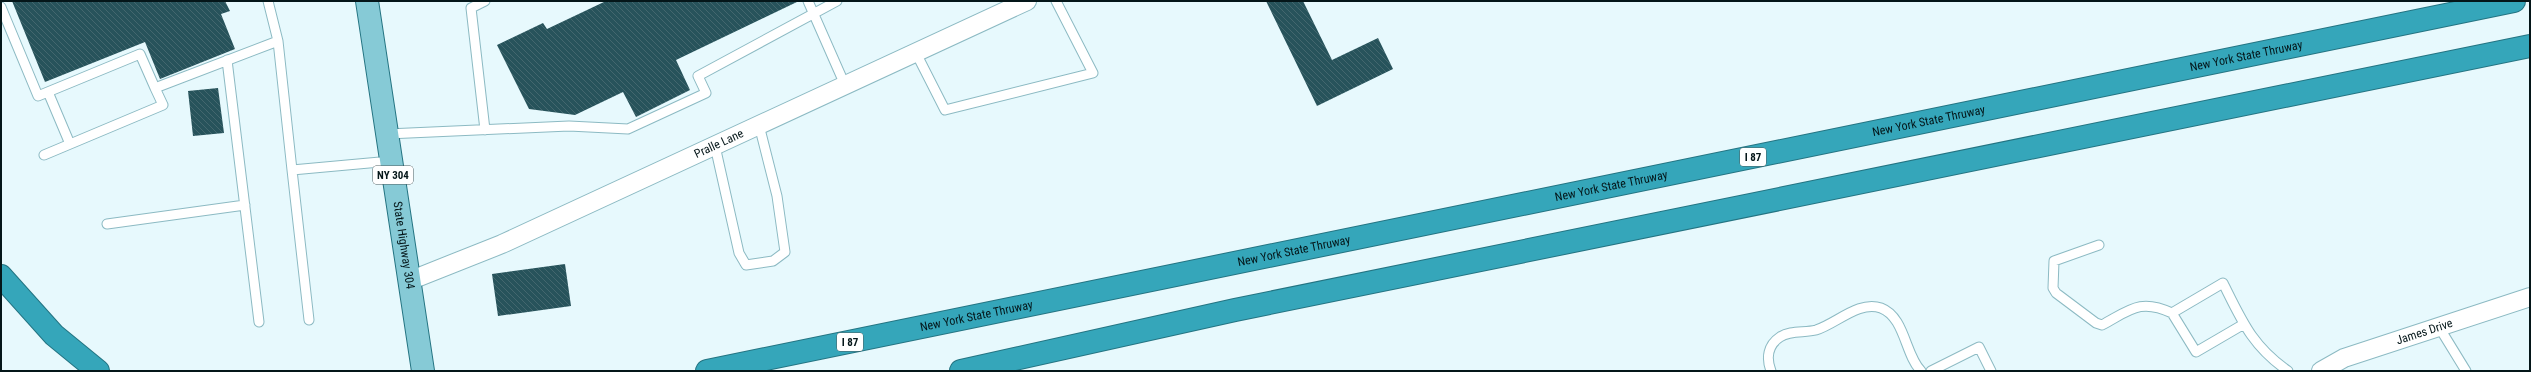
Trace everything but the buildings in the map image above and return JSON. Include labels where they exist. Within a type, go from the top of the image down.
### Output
[{"type":"highway","name":"New York State Thruway","points":[[707,371],[2514,1]]},
{"type":"highway","points":[[961,371],[1250,307],[2530,46]]},
{"type":"highway","points":[[1,276],[54,335],[98,371]]},
{"type":"main road","name":"State Highway 304","points":[[367,1],[423,371]]},
{"type":"street","name":"Pralle Lane","points":[[409,281],[502,244],[1027,1]]},
{"type":"street","name":"James Drive","points":[[2321,371],[2344,358],[2530,297]]},
{"type":"lane","points":[[268,1],[278,41],[309,320]]},
{"type":"lane","points":[[485,1],[471,8],[485,130]]},
{"type":"lane","points":[[808,1],[845,85]]},
{"type":"lane","points":[[387,134],[569,126],[628,129],[706,93],[698,76],[837,1]]},
{"type":"lane","points":[[916,53],[945,110],[1093,73],[1056,1]]},
{"type":"lane","points":[[1,7],[4,25],[38,96],[140,54],[163,105],[44,155]]},
{"type":"lane","points":[[155,88],[278,41]]},
{"type":"lane","points":[[227,60],[259,322]]},
{"type":"lane","points":[[48,92],[70,144]]},
{"type":"lane","points":[[715,146],[739,253],[746,265],[773,261],[785,252],[777,196],[759,125]]},
{"type":"lane","points":[[292,170],[391,161]]},
{"type":"lane","points":[[107,224],[245,206]]},
{"type":"lane","points":[[2099,245],[2054,261],[2053,288],[2056,293],[2096,323],[2102,325],[2137,306],[2155,306],[2172,313],[2196,352],[2244,324]]},
{"type":"lane","points":[[2172,313],[2223,283],[2248,333],[2271,359],[2288,371]]},
{"type":"lane","points":[[1771,371],[1767,360],[1768,350],[1780,336],[1816,330],[1863,308],[1872,306],[1887,311],[1895,320],[1921,371]]},
{"type":"lane","points":[[2439,327],[2466,371]]},
{"type":"lane","points":[[1931,371],[1979,347],[1991,371]]}]
